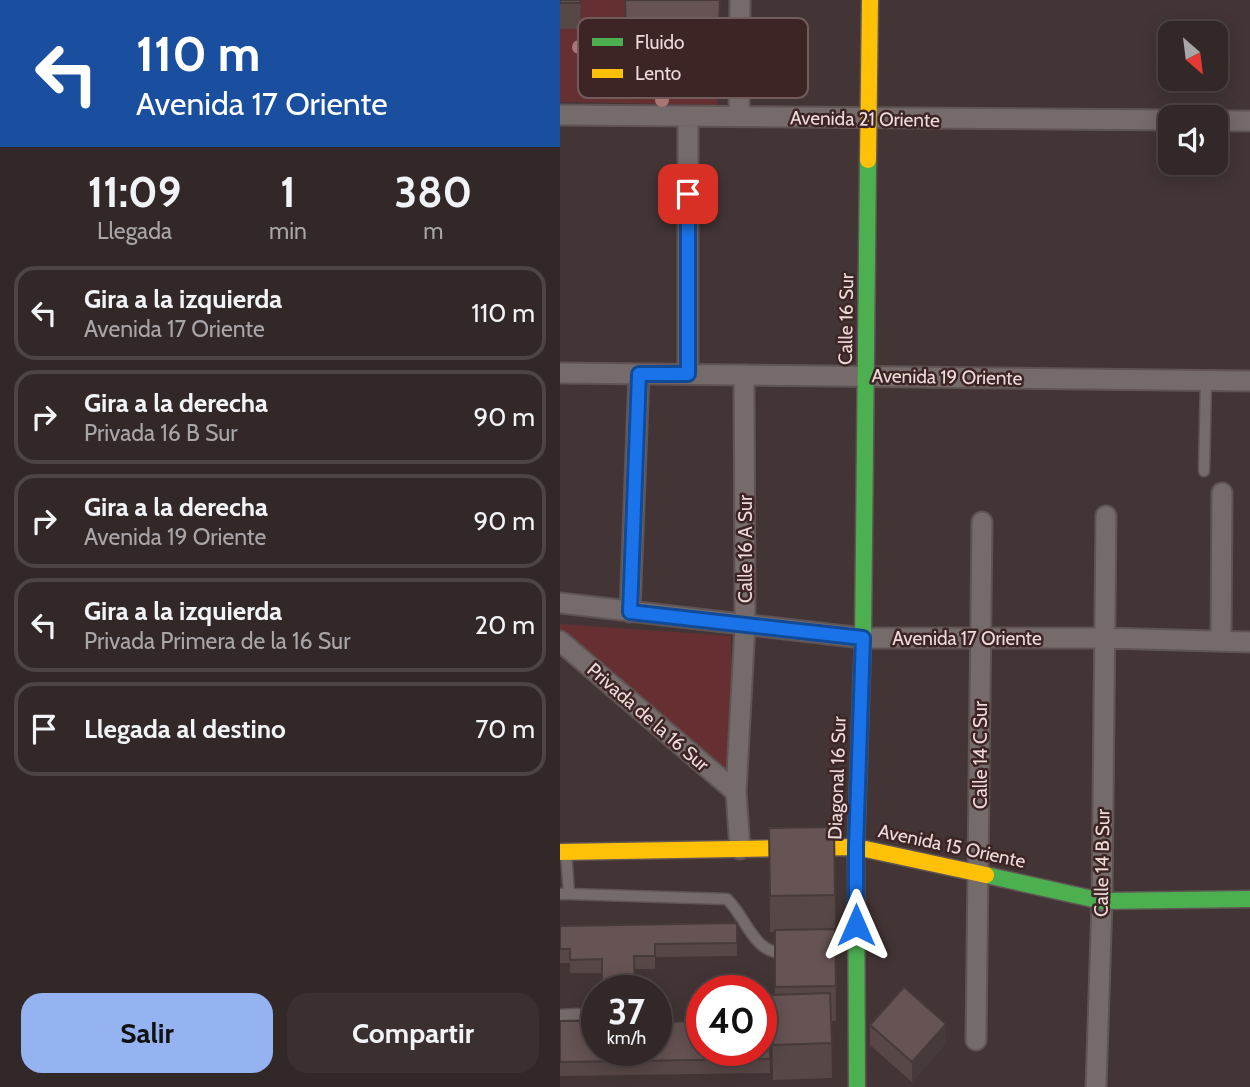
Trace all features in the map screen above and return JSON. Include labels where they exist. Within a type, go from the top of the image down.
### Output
[{"type":"street","points":[[740,0],[740,18]]},
{"type":"street","name":"Calle 16 Sur","points":[[863,638],[870,0]]},
{"type":"street","points":[[739,98],[739,117]]},
{"type":"street","name":"Avenida 21 Oriente","points":[[560,115],[1158,120]]},
{"type":"street","points":[[688,117],[688,374]]},
{"type":"street","points":[[1228,121],[1250,121]]},
{"type":"street","name":"Avenida 19 Oriente","points":[[560,373],[1250,381]]},
{"type":"street","points":[[630,612],[639,374]]},
{"type":"street","name":"Calle 16 A Sur","points":[[740,849],[736,792],[745,626],[744,375]]},
{"type":"street","points":[[1221,641],[1223,493]]},
{"type":"street","name":"Calle 14 B Sur","points":[[1096,1087],[1102,901],[1106,516]]},
{"type":"street","name":"Calle 14 C Sur","points":[[976,1040],[982,522]]},
{"type":"street","name":"Avenida 17 Oriente","points":[[560,603],[863,638],[1105,638],[1250,642]]},
{"type":"street","name":"Diagonal 16 Sur","points":[[857,1087],[850,952],[863,638]]},
{"type":"street","name":"Privada de la 16 Sur","points":[[560,641],[736,792]]},
{"type":"street","name":"Avenida 15 Oriente","points":[[563,851],[856,847],[1102,901],[1250,899]]},
{"type":"lane","points":[[1204,471],[1206,380]]},
{"type":"lane","points":[[563,851],[564,894],[727,899],[737,909],[762,948],[776,953],[790,953]]},
{"type":"lane","points":[[560,1015],[579,1014]]},
{"type":"shaded area","points":[[581,0],[625,0],[625,18],[580,18]]},
{"type":"shaded area","points":[[560,29],[578,29],[578,98],[717,98],[717,105],[560,102]]},
{"type":"shaded area","points":[[560,624],[731,636],[733,777],[560,634]]},
{"type":"building","points":[[560,0],[580,0],[580,3],[560,3]]},
{"type":"building","points":[[625,0],[720,0],[719,18],[625,18]]},
{"type":"building","points":[[834,827],[835,895],[770,896],[769,828]]},
{"type":"building","points":[[737,923],[737,943],[655,944],[655,956],[634,956],[635,975],[602,975],[602,959],[570,960],[570,949],[560,949],[560,926]]},
{"type":"building","points":[[835,929],[836,986],[777,987],[775,930]]},
{"type":"building","points":[[904,987],[946,1024],[912,1062],[870,1025]]},
{"type":"building","points":[[830,993],[832,1043],[777,1045],[777,995]]},
{"type":"building","points":[[560,1021],[581,1021],[581,1062],[560,1062]]},
{"type":"building","points":[[686,1021],[686,1060],[672,1060],[672,1022]]},
{"type":"traffic: fast","points":[[857,1087],[856,847],[863,638],[868,160]]},
{"type":"traffic: fast","points":[[986,875],[1102,901],[1250,899]]},
{"type":"traffic: slow","points":[[868,160],[870,0]]},
{"type":"traffic: slow","points":[[560,852],[856,847],[986,875]]},
{"type":"route","points":[[688,194],[688,374],[639,374],[630,612],[863,638],[856,925]]}]
